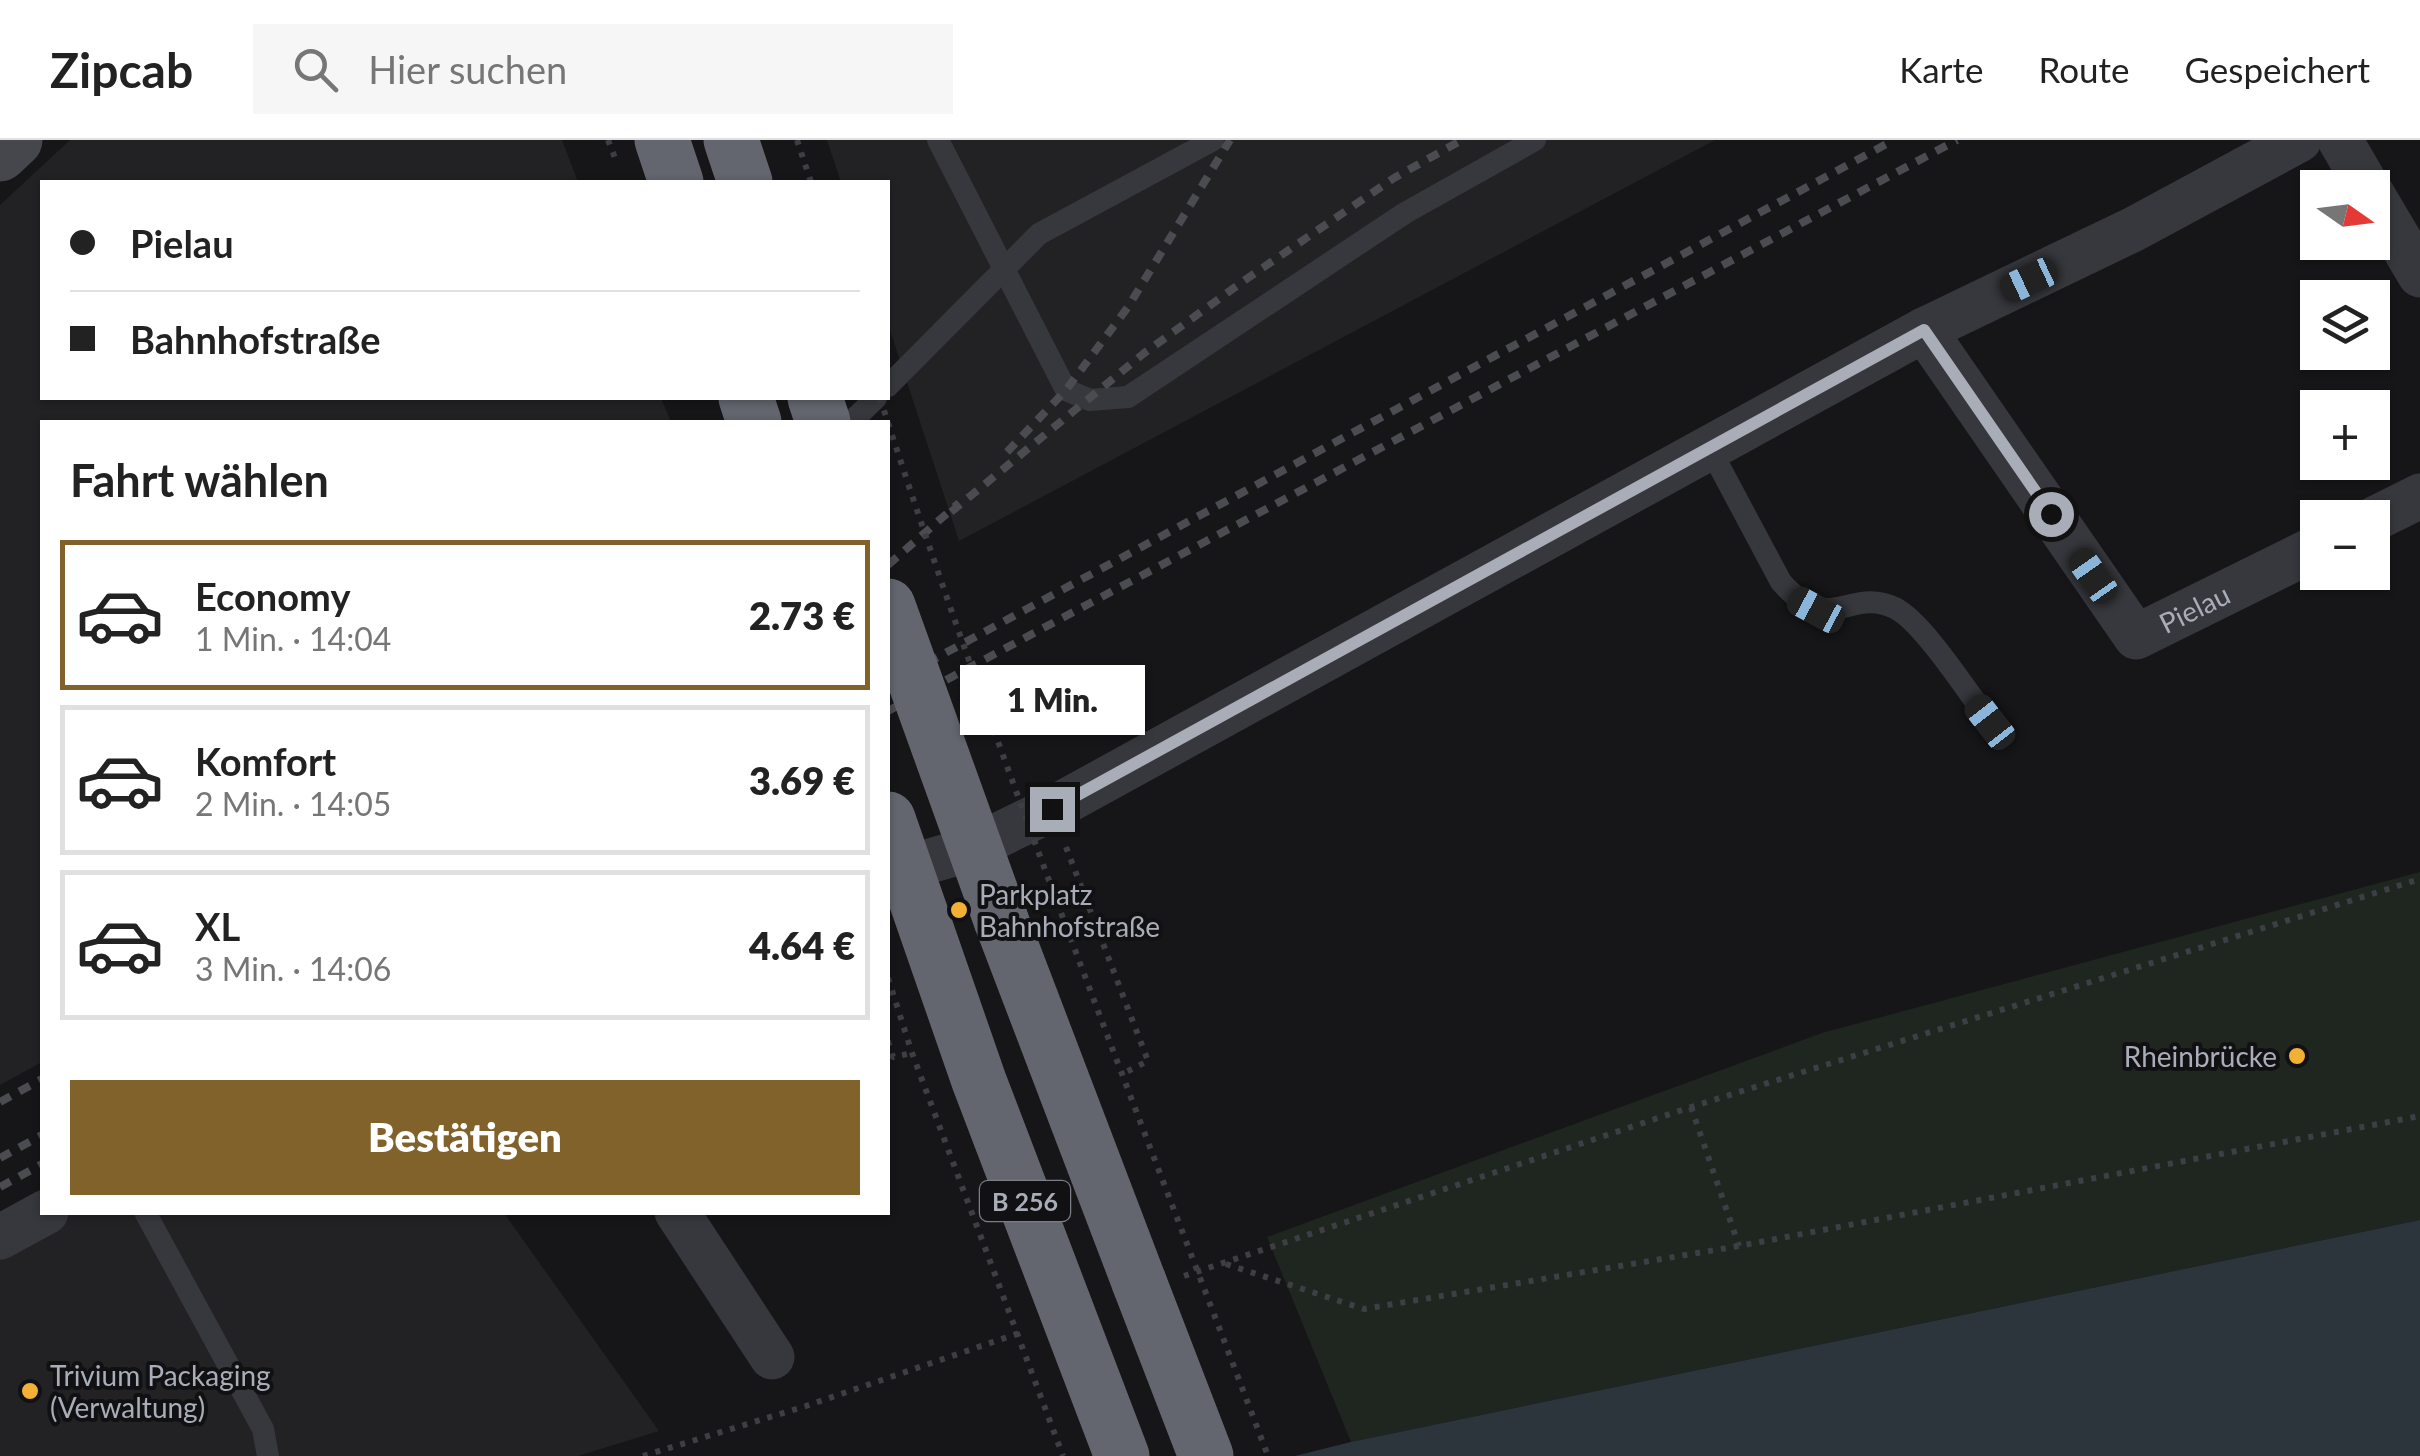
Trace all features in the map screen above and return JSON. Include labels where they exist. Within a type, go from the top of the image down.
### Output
[{"type":"highway","points":[[662,140],[675,180]]},
{"type":"highway","points":[[731,140],[744,180]]},
{"type":"highway","name":"B 256","points":[[890,612],[994,902],[1206,1456]]},
{"type":"highway","name":"B 256","points":[[890,825],[979,1081],[1122,1456]]},
{"type":"main road","points":[[0,154],[15,140]]},
{"type":"street","points":[[890,872],[968,850],[1052,809],[1924,330],[2134,230],[2299,140]]},
{"type":"street","points":[[2340,140],[2358,170]]},
{"type":"street","points":[[2390,224],[2420,275]]},
{"type":"street","name":"Pielau","points":[[1924,330],[2136,637],[2300,556]]},
{"type":"street","points":[[2390,511],[2420,496]]},
{"type":"street","points":[[0,1237],[40,1215]]},
{"type":"street","points":[[679,1215],[772,1357]]},
{"type":"lane","points":[[938,140],[1066,390],[1090,400],[1128,397],[1405,213],[1535,140]]},
{"type":"lane","points":[[890,384],[1038,234],[1213,140]]},
{"type":"lane","points":[[853,420],[876,400]]},
{"type":"lane","points":[[1709,447],[1781,582],[1797,600],[1816,610],[1865,604],[1896,608],[1913,621],[1990,722]]},
{"type":"lane","points":[[147,1215],[263,1428],[268,1456]]},
{"type":"path","points":[[798,140],[810,180]]},
{"type":"path","points":[[890,433],[1122,1074],[1268,1456]]},
{"type":"path","points":[[1052,809],[1148,1061],[1122,1074]]},
{"type":"path","points":[[1167,1282],[1691,1107],[2420,879]]},
{"type":"path","points":[[890,984],[912,1053],[1064,1456]]},
{"type":"path","points":[[890,1046],[894,1057],[912,1053]]},
{"type":"path","points":[[1691,1107],[1740,1246]]},
{"type":"path","points":[[1222,1263],[1364,1308],[1740,1246],[2420,1116]]},
{"type":"path","points":[[642,1456],[806,1406],[1040,1326]]},
{"type":"shaded area","points":[[70,140],[562,140],[577,180],[40,180],[40,400],[662,400],[670,420],[40,420],[40,1063],[0,1085],[0,205]]},
{"type":"shaded area","points":[[827,140],[1715,140],[959,541],[890,330],[890,180],[840,180]]},
{"type":"shaded area","points":[[2420,872],[2420,1220],[1351,1442],[1267,1237],[1822,1033]]},
{"type":"shaded area","name":"Trivium Packaging (Verwaltung)","points":[[61,1215],[505,1215],[659,1431],[578,1456],[0,1456],[0,1246]]},
{"type":"shaded area","points":[[2420,1220],[2420,1456],[1295,1456],[1351,1442]]},
{"type":"railway","points":[[1007,452],[1066,390],[1128,307],[1230,140]]},
{"type":"railway","points":[[951,512],[1143,354],[1394,178],[1462,140]]},
{"type":"railway","points":[[890,683],[1894,140]]},
{"type":"railway","points":[[890,710],[1957,140]]},
{"type":"railway","points":[[890,563],[959,503]]},
{"type":"railway","points":[[0,1102],[40,1080]]},
{"type":"railway","points":[[0,1158],[40,1136]]},
{"type":"railway","points":[[0,1187],[40,1165]]},
{"type":"place","name":"Parkplatz Bahnhofstraße","points":[[959,910]]},
{"type":"place","name":"Rheinbrücke","points":[[2297,1056]]},
{"type":"place","name":"Trivium Packaging (Verwaltung)","points":[[30,1391]]},
{"type":"route","points":[[1052,809],[1924,330],[2051,514]]}]
